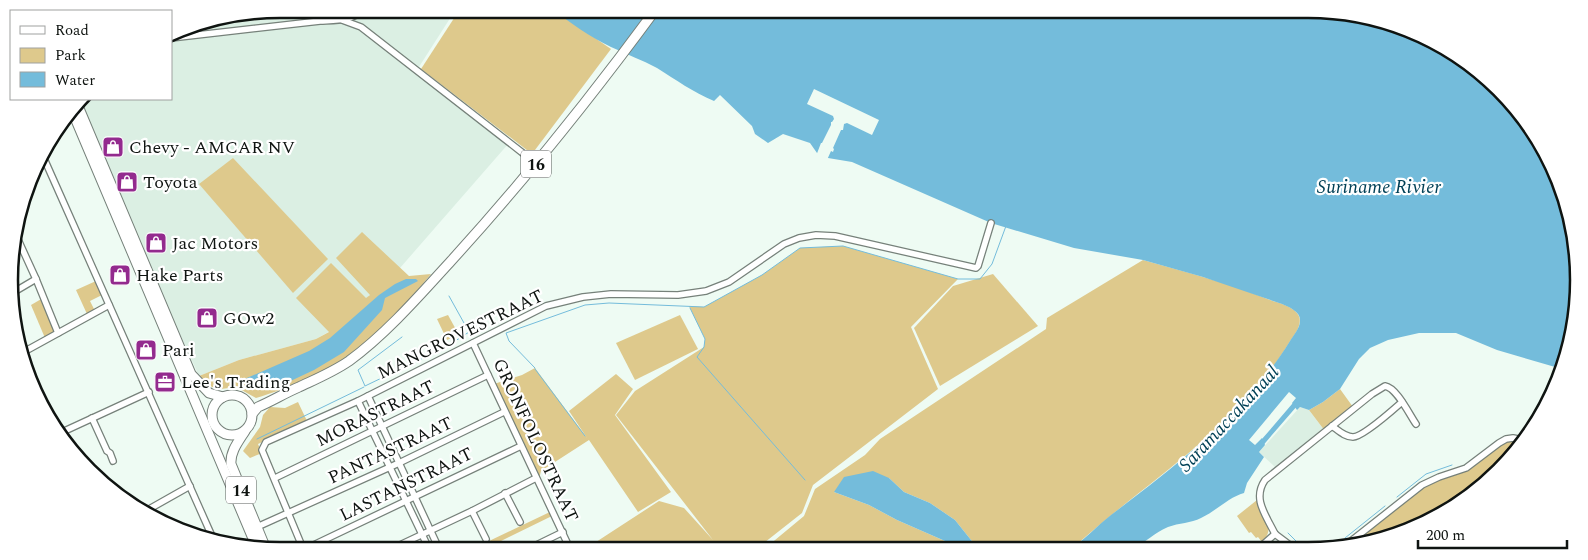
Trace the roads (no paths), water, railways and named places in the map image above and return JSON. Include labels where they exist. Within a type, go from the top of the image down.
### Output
[{"type":"main road","name":"16","points":[[248,403],[256,402],[325,375],[365,349],[479,230],[531,170],[649,18]]},
{"type":"main road","points":[[80,111],[191,374],[208,394],[222,397],[238,396],[248,403],[252,414],[251,423],[245,431],[234,436],[217,429],[183,371]]},
{"type":"main road","points":[[75,117],[225,470]]},
{"type":"main road","name":"16","points":[[252,414],[258,407],[297,387]]},
{"type":"main road","points":[[213,421],[214,407],[222,397]]},
{"type":"main road","name":"14","points":[[213,421],[225,470],[254,541]]},
{"type":"main road","name":"14","points":[[245,431],[230,458],[263,542]]},
{"type":"street","points":[[180,37],[350,18]]},
{"type":"street","points":[[342,20],[361,27],[524,154]]},
{"type":"street","points":[[46,163],[211,534]]},
{"type":"street","name":"MANGROVESTRAAT","points":[[274,478],[262,450],[266,442],[358,401],[546,306],[583,297],[611,294],[678,294],[706,291],[729,282],[784,244],[799,238],[816,235],[835,236],[976,268],[991,223]]},
{"type":"street","points":[[20,245],[58,334]]},
{"type":"street","points":[[18,290],[36,279]]},
{"type":"street","points":[[27,350],[109,305]]},
{"type":"street","name":"GRONFOLOSTRAAT","points":[[473,343],[520,446],[567,542]]},
{"type":"street","name":"MORASTRAAT","points":[[274,478],[488,375]]},
{"type":"street","points":[[1286,542],[1275,534],[1260,501],[1258,492],[1260,486],[1270,474],[1372,394],[1385,386],[1389,387],[1402,402],[1416,424]]},
{"type":"street","points":[[65,431],[149,392]]},
{"type":"street","points":[[368,396],[436,542]]},
{"type":"street","points":[[358,401],[426,542]]},
{"type":"street","points":[[1332,426],[1345,435],[1358,436],[1402,402]]},
{"type":"street","name":"PANTASTRAAT","points":[[257,527],[399,463],[504,412]]},
{"type":"street","points":[[92,418],[107,452],[110,453],[114,461]]},
{"type":"street","points":[[1355,538],[1422,485],[1466,468],[1499,442],[1506,439],[1517,439]]},
{"type":"street","name":"LASTANSTRAAT","points":[[321,542],[520,446]]},
{"type":"street","points":[[274,478],[300,542]]},
{"type":"street","points":[[406,542],[536,478]]},
{"type":"street","points":[[151,508],[190,486]]},
{"type":"street","points":[[505,493],[520,522]]},
{"type":"street","points":[[472,511],[486,539]]},
{"type":"street","points":[[542,542],[563,532]]},
{"type":"street","points":[[1266,542],[1275,534]]},
{"type":"water","name":"Suriname Rivier","points":[[564,18],[1325,18],[1376,26],[1392,31],[1424,45],[1454,62],[1494,94],[1526,134],[1551,180],[1562,212],[1570,263],[1568,314],[1557,364],[1556,367],[1497,350],[1456,333],[1419,333],[1388,340],[1370,348],[1359,359],[1340,389],[1309,410],[1300,407],[1297,410],[1292,403],[1296,398],[1289,392],[1249,440],[1255,445],[1262,438],[1265,445],[1259,452],[1264,457],[1247,483],[1244,493],[1201,518],[1168,527],[1144,542],[1080,542],[1185,457],[1209,436],[1253,391],[1272,367],[1299,326],[1300,318],[1297,312],[1282,304],[1203,277],[1143,260],[1074,248],[991,223],[852,162],[828,158],[817,153],[810,143],[783,134],[768,143],[755,134],[752,126],[720,95],[714,101],[699,94],[657,68],[595,39]]},
{"type":"water","points":[[406,279],[416,279],[418,281],[385,298],[382,310],[344,352],[314,370],[282,385],[264,390],[240,381],[309,351],[330,338],[379,295]]},
{"type":"water","points":[[873,471],[889,478],[904,492],[930,503],[955,520],[973,542],[946,542],[869,505],[834,492],[844,477]]},
{"type":"waterway","points":[[535,368],[509,341],[506,333],[585,305],[609,303],[704,307],[762,275],[800,248],[843,246],[958,279],[980,279],[992,264],[1006,226]]},
{"type":"waterway","points":[[402,337],[358,370],[365,386],[446,347],[469,332],[449,296]]},
{"type":"waterway","points":[[690,308],[705,339],[704,347],[697,357],[805,480]]},
{"type":"waterway","points":[[535,369],[585,436]]},
{"type":"waterway","points":[[257,439],[364,387]]},
{"type":"waterway","points":[[1261,444],[1298,401]]},
{"type":"waterway","points":[[1397,497],[1426,474],[1452,465]]},
{"type":"waterway","points":[[1345,538],[1385,506]]},
{"type":"waterway","points":[[1288,533],[1297,542]]},
{"type":"place","name":"Chevy - AMCAR NV","points":[[113,147]]},
{"type":"place","name":"Toyota","points":[[127,182]]},
{"type":"place","name":"Jac Motors","points":[[156,243]]},
{"type":"place","name":"Hake Parts","points":[[120,275]]},
{"type":"place","name":"GOw2","points":[[207,318]]},
{"type":"place","name":"Pari","points":[[146,350]]},
{"type":"place","name":"Lee's Trading","points":[[165,382]]},
{"type":"water label","name":"Saramaccakanaal","points":[[1228,418]]}]
